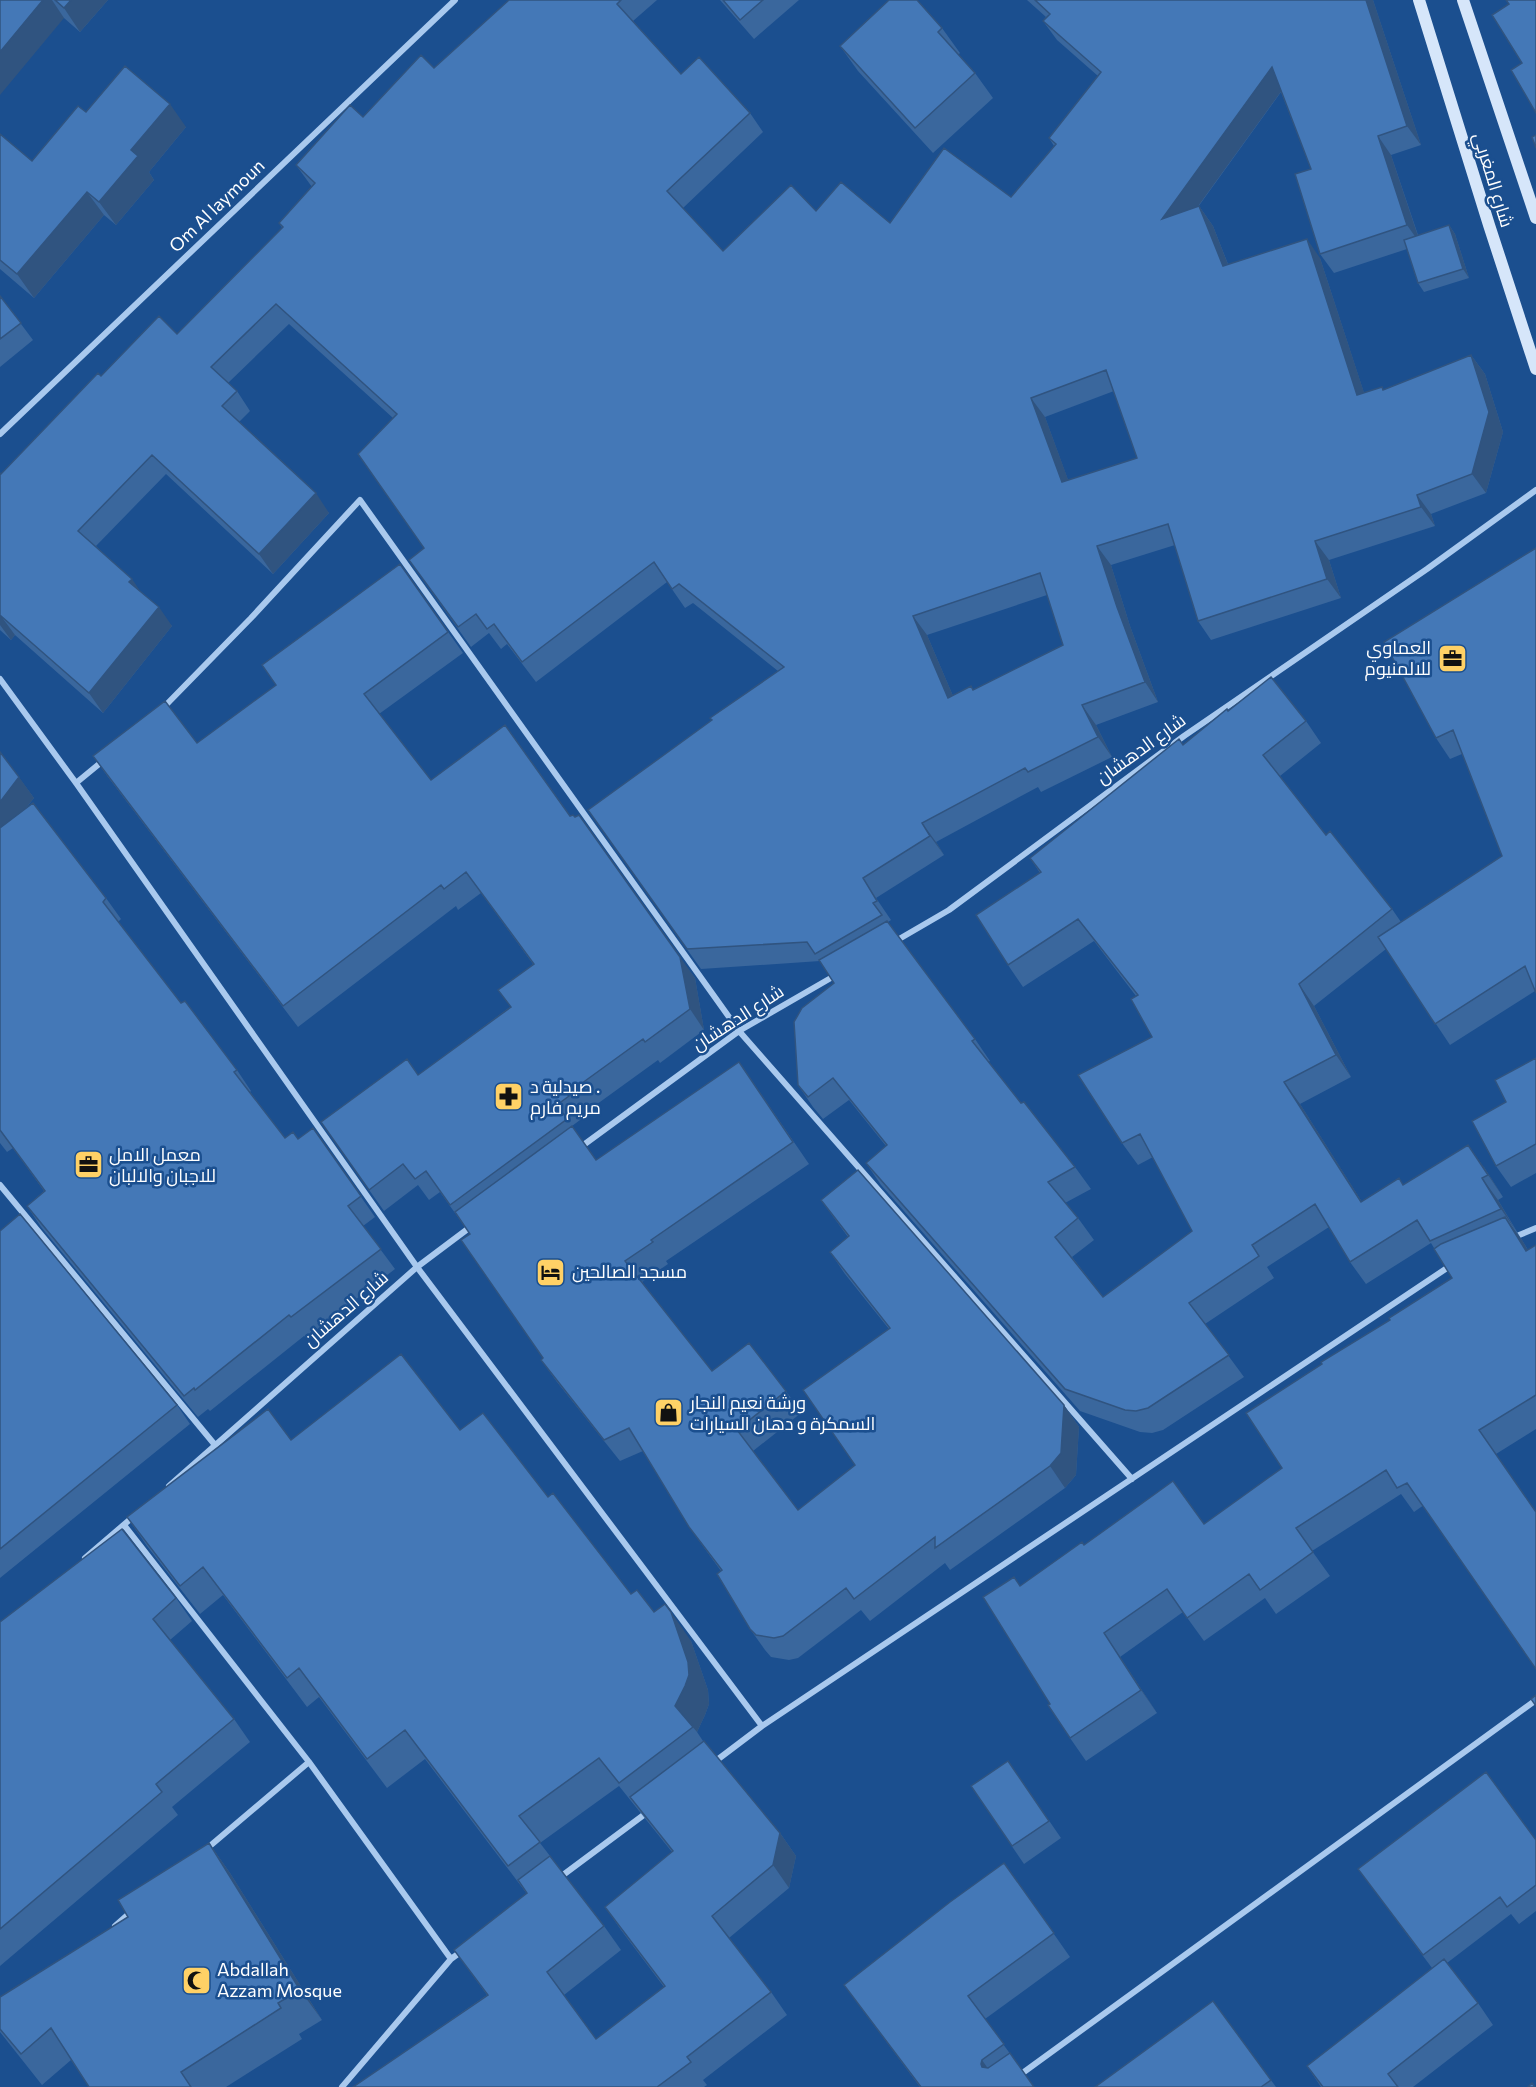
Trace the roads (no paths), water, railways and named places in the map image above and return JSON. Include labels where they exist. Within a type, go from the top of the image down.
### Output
[{"type":"main road","name":"شارع المغربي","points":[[1419,0],[1488,225],[1536,369]]},
{"type":"main road","name":"شارع المغربي","points":[[1463,0],[1536,218]]},
{"type":"street","name":"Om Al laymoun","points":[[0,434],[454,0]]},
{"type":"street","name":"شارع الدهشان","points":[[888,945],[949,910],[1184,736],[1427,569],[1536,490]]},
{"type":"street","points":[[159,712],[251,618],[360,500],[739,1031],[1132,1479]]},
{"type":"street","points":[[0,679],[76,783],[417,1267],[762,1726]]},
{"type":"street","points":[[76,783],[109,756]]},
{"type":"street","name":"شارع الدهشان","points":[[568,1156],[739,1031],[847,969]]},
{"type":"street","points":[[0,1185],[215,1444]]},
{"type":"street","name":"شارع الدهشان","points":[[166,1488],[417,1267],[483,1218]]},
{"type":"street","points":[[1506,1241],[1536,1228]]},
{"type":"street","points":[[705,1769],[762,1726],[1455,1263],[1465,1259]]},
{"type":"street","points":[[80,1562],[141,1510]]},
{"type":"street","points":[[124,1525],[309,1762],[451,1959]]},
{"type":"street","points":[[1012,2080],[1536,1700]]},
{"type":"street","points":[[200,1854],[309,1762]]},
{"type":"street","points":[[555,1882],[658,1804]]},
{"type":"street","points":[[109,1931],[136,1908]]},
{"type":"street","points":[[343,2087],[451,1959],[470,1945]]},
{"type":"place","name":"العماوي للالمنيوم","points":[[1452,658]]},
{"type":"place","name":"صيدلية د . مريم فارم","points":[[509,1097]]},
{"type":"place","name":"معمل الامل للاجبان والالبان","points":[[88,1165]]},
{"type":"place","name":"مسجد الصالحين","points":[[551,1272]]},
{"type":"place","name":"ورشة نعيم النجار السمكرة و دهان السيارات","points":[[669,1413]]},
{"type":"place","name":"Abdallah Azzam Mosque","points":[[196,1980]]}]
